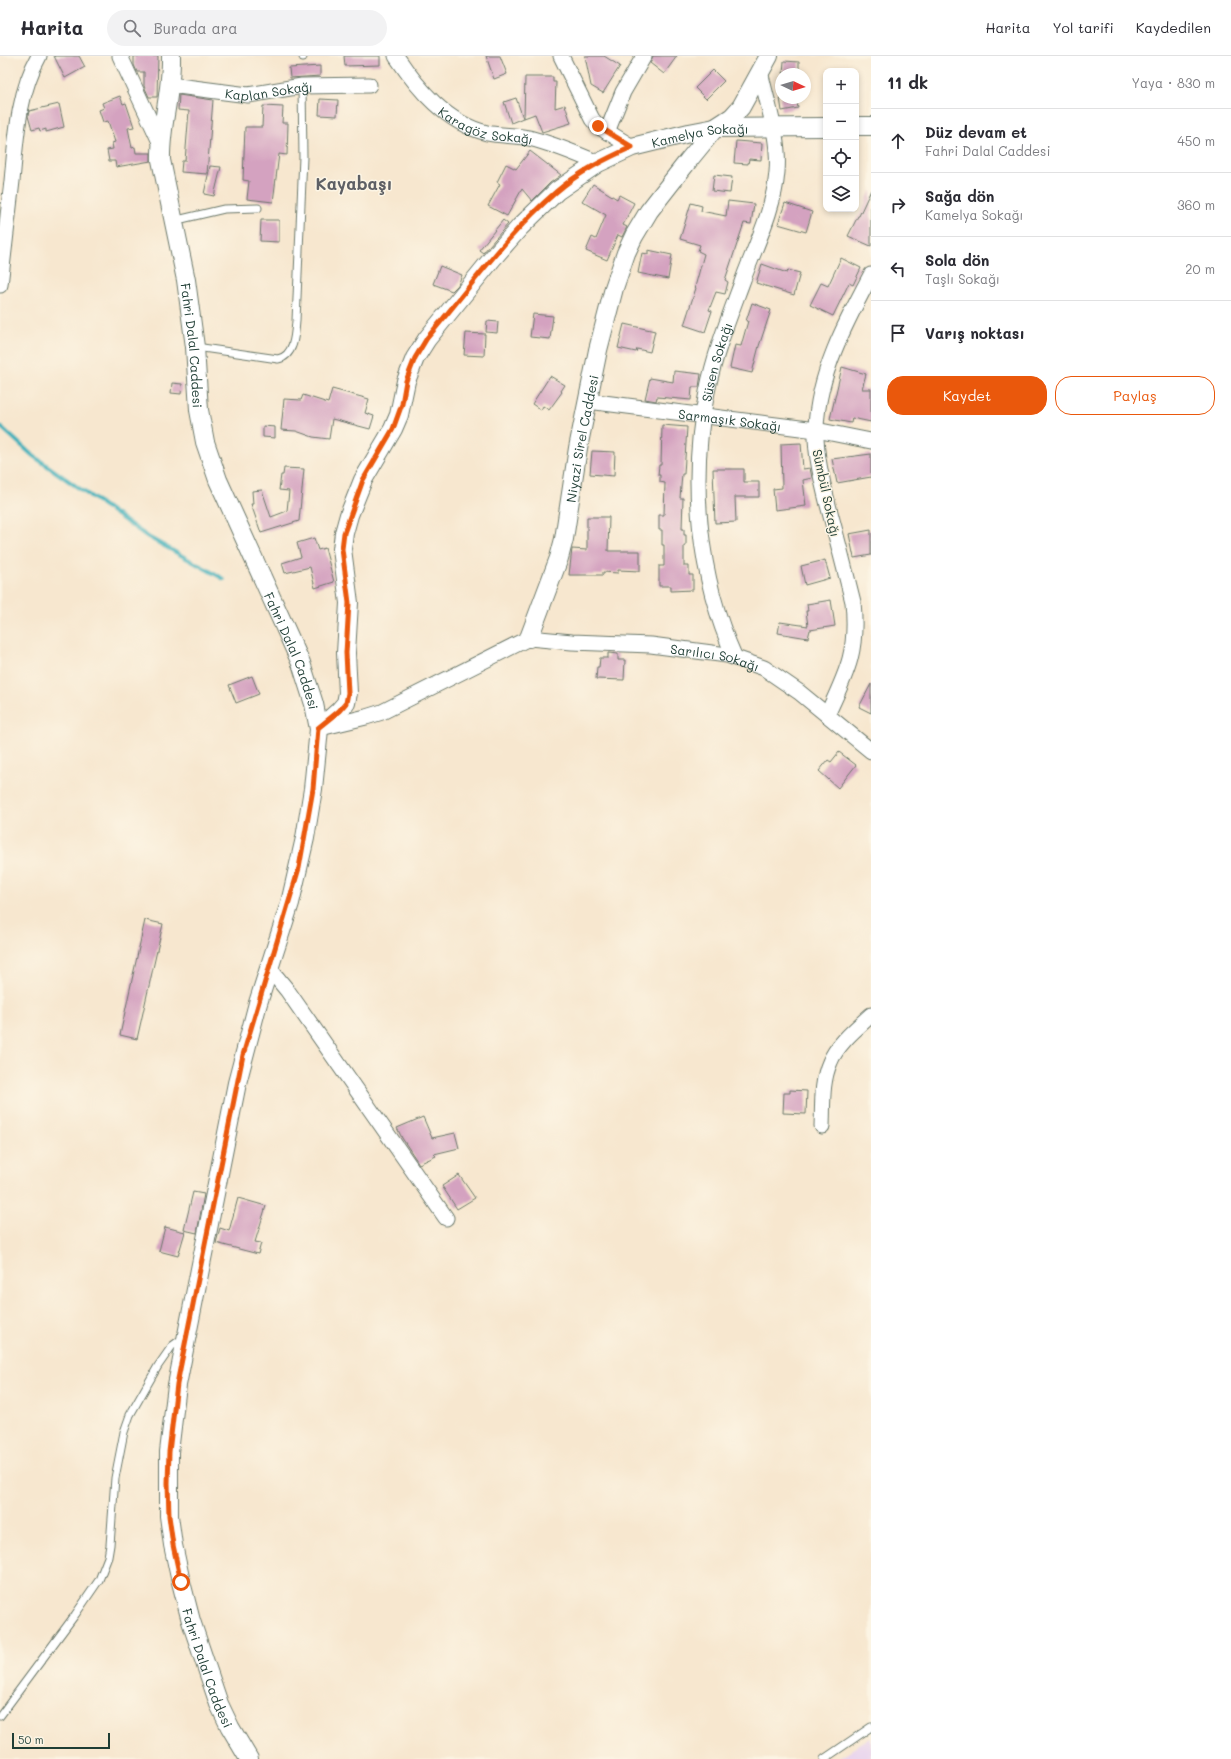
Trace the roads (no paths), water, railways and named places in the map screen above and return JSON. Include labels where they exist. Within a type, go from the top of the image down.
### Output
[{"type":"street","points":[[0,285],[3,229],[24,94],[30,75],[39,56]]},
{"type":"street","points":[[120,56],[161,144]]},
{"type":"street","name":"Fahri Dalal Caddesi","points":[[170,56],[170,85],[161,144],[162,160],[186,280],[195,347],[199,410],[205,442],[209,458],[218,480],[298,656],[314,704],[318,728],[313,789],[305,838],[292,896],[269,968],[238,1076],[186,1336],[172,1418],[169,1452],[169,1516],[173,1545],[191,1621],[219,1704],[230,1727],[249,1759]]},
{"type":"street","name":"Karagöz Sokağı","points":[[396,56],[416,86],[428,98],[467,126],[489,134],[527,138],[558,146],[598,163]]},
{"type":"street","points":[[561,56],[592,119],[598,126],[632,147]]},
{"type":"street","points":[[607,132],[623,92],[644,56]]},
{"type":"street","name":"Süsen Sokağı","points":[[735,658],[723,627],[709,577],[704,549],[698,482],[698,454],[702,416],[713,368],[776,185],[778,170],[777,150],[765,63]]},
{"type":"street","name":"Niyazi Sirel Caddesi","points":[[529,638],[559,558],[564,539],[578,448],[604,324],[616,281],[634,236],[649,211],[716,128],[732,117],[741,107],[765,63]]},
{"type":"street","name":"Kaplan Sokağı","points":[[170,85],[248,95],[302,86],[369,85]]},
{"type":"street","name":"Kamelya Sokağı","points":[[318,728],[346,703],[348,693],[346,653],[349,603],[342,549],[344,533],[363,480],[393,429],[399,415],[406,381],[415,358],[427,338],[520,227],[557,191],[598,163],[632,147],[682,134],[716,128],[823,126]]},
{"type":"street","points":[[859,126],[871,126]]},
{"type":"street","name":"Sümbül Sokağı","points":[[827,715],[847,673],[851,659],[855,621],[848,581],[824,488],[818,455],[816,430],[817,413],[828,368],[848,317],[871,275]]},
{"type":"street","name":"Sarmaşık Sokağı","points":[[588,401],[816,430],[871,441]]},
{"type":"street","points":[[318,728],[366,718],[382,712],[529,638]]},
{"type":"street","name":"Sarılıcı Sokağı","points":[[529,638],[665,647],[735,658],[764,668],[777,676],[871,751]]},
{"type":"street","points":[[269,968],[287,990],[446,1218]]},
{"type":"street","points":[[822,1126],[823,1089],[830,1061],[838,1048],[871,1015]]},
{"type":"lane","points":[[195,347],[278,359],[283,358],[288,353],[295,335],[296,321],[303,157],[302,86]]},
{"type":"lane","points":[[173,221],[224,209],[258,208]]},
{"type":"lane","points":[[0,1716],[99,1580],[109,1551],[114,1478],[118,1455],[130,1415],[149,1381],[168,1352],[179,1340],[186,1336]]},
{"type":"lane","points":[[824,1759],[871,1727]]},
{"type":"waterway","points":[[0,426],[32,455],[148,537],[224,579]]},
{"type":"district","name":"Kayabaşı","points":[[354,183]]}]
